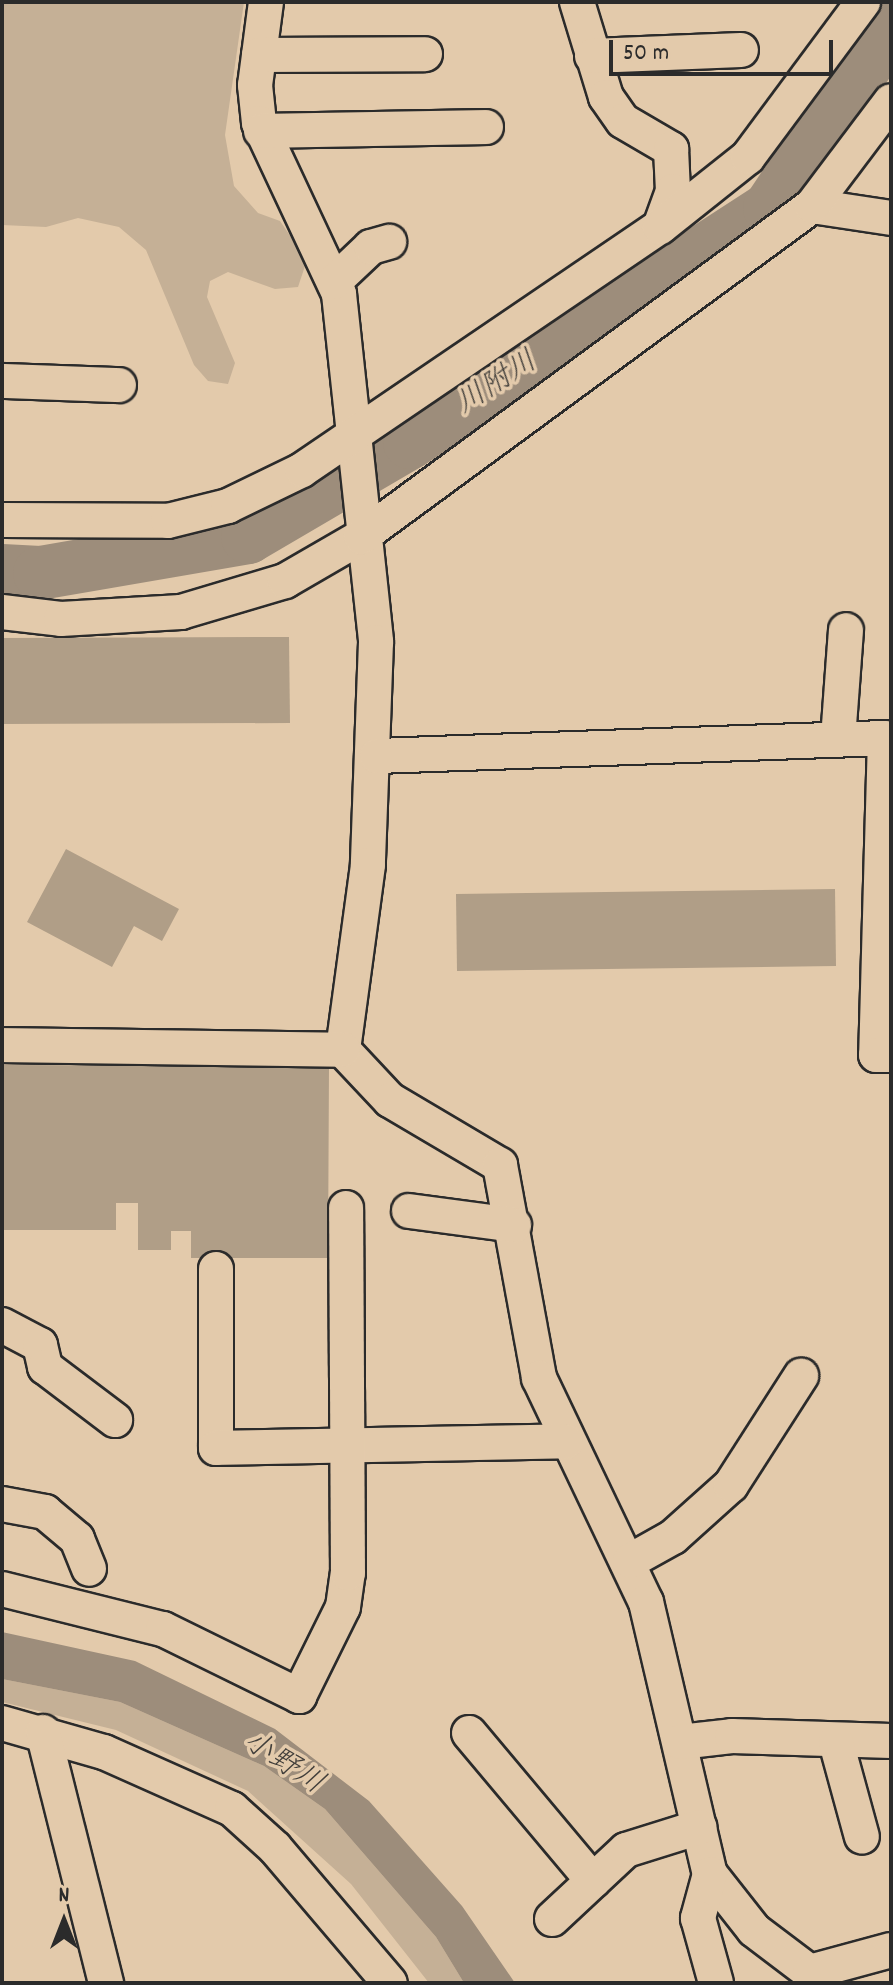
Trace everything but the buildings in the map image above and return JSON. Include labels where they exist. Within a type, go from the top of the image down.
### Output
[{"type":"street","points":[[266,2],[259,55],[261,131],[334,282],[347,335],[361,530],[376,642],[377,756],[343,1050]]},
{"type":"street","points":[[577,2],[592,56],[623,121],[671,149],[673,191],[660,227]]},
{"type":"street","points":[[2,520],[168,521],[228,506],[355,446],[660,227],[759,146],[863,2]]},
{"type":"street","points":[[592,56],[741,50]]},
{"type":"street","points":[[259,55],[425,54]]},
{"type":"street","points":[[2,612],[61,619],[181,612],[285,581],[361,530],[812,206],[891,101]]},
{"type":"street","points":[[261,131],[486,127]]},
{"type":"street","points":[[812,206],[891,218]]},
{"type":"street","points":[[334,282],[371,247],[389,242]]},
{"type":"street","points":[[2,381],[119,385]]},
{"type":"street","points":[[838,739],[846,630]]},
{"type":"street","points":[[377,756],[888,736],[876,1055],[891,1055]]},
{"type":"street","points":[[2,1045],[343,1050],[390,1100],[500,1165],[514,1225],[525,1328],[566,1441],[630,1561],[663,1657],[710,1874],[754,1930],[817,1977],[891,1950]]},
{"type":"street","points":[[2,1589],[163,1629],[299,1696],[343,1607],[348,1446],[346,1208]]},
{"type":"street","points":[[409,1211],[514,1225]]},
{"type":"street","points":[[216,1269],[216,1448],[566,1441]]},
{"type":"street","points":[[2,1325],[40,1345],[45,1367],[115,1420]]},
{"type":"street","points":[[630,1561],[673,1537],[731,1485],[801,1376]]},
{"type":"street","points":[[2,1504],[45,1512],[77,1539],[89,1569]]},
{"type":"street","points":[[2,1723],[43,1732],[232,1809],[275,1848],[390,1983]]},
{"type":"street","points":[[43,1732],[100,1981]]},
{"type":"street","points":[[469,1733],[593,1881]]},
{"type":"street","points":[[680,1742],[732,1736],[836,1742],[891,1741]]},
{"type":"street","points":[[836,1742],[862,1837]]},
{"type":"street","points":[[552,1919],[626,1850],[700,1827]]},
{"type":"street","points":[[710,1874],[698,1918],[716,1983]]},
{"type":"shaded area","points":[[2,2],[244,2],[225,135],[234,186],[258,213],[280,221],[307,260],[298,287],[275,289],[228,272],[210,281],[207,297],[235,363],[228,384],[208,381],[194,365],[146,250],[119,227],[78,218],[46,227],[2,225]]},
{"type":"shaded area","points":[[2,1679],[120,1702],[264,1766],[325,1809],[436,1937],[464,1983],[429,1983],[351,1884],[248,1791],[116,1730],[2,1702]]},
{"type":"water","name":"小野川","points":[[2,1632],[135,1661],[275,1729],[369,1801],[462,1906],[515,1983],[464,1983],[436,1937],[325,1809],[264,1766],[120,1702],[2,1679]]},
{"type":"waterway","name":"川附川","points":[[2,571],[40,573],[248,537],[410,442],[770,208],[891,27]]}]
